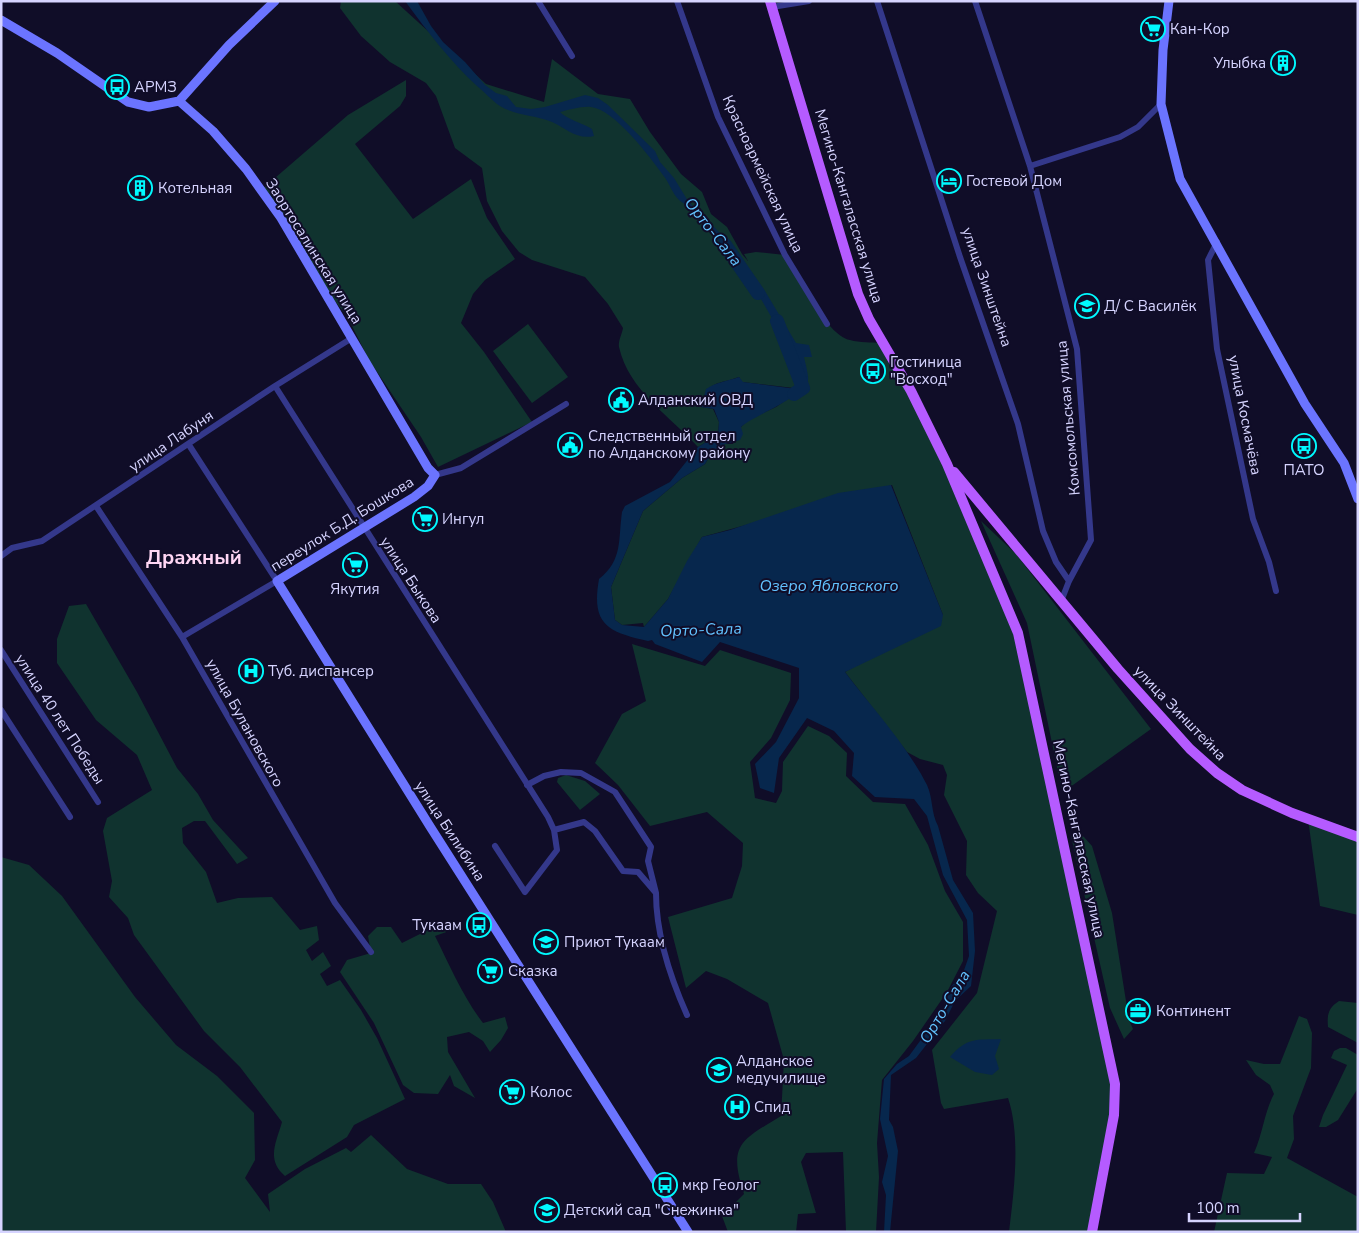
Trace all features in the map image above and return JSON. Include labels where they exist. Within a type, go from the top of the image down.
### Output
[{"type":"main road","name":"Мегино-Кангаласская улица","points":[[771,4],[858,294],[869,319],[911,391],[947,464],[1018,633],[1115,1084],[1114,1115],[1092,1232]]},
{"type":"main road","name":"Мегино-Кангаласская улица","points":[[947,464],[1062,599]]},
{"type":"main road","name":"улица Зинштейна","points":[[1062,599],[1118,669],[1190,748],[1217,773],[1242,790],[1292,814],[1358,837]]},
{"type":"street","points":[[1,20],[57,53],[128,102],[149,107],[179,101],[229,45],[275,1]]},
{"type":"street","points":[[538,1],[572,56]]},
{"type":"street","name":"Красноармейская улица","points":[[677,1],[718,117],[785,255],[827,324]]},
{"type":"street","points":[[771,4],[809,1]]},
{"type":"street","name":"улица Зинштейна","points":[[877,1],[1018,424],[1042,531],[1056,562],[1068,581]]},
{"type":"street","name":"Комсомольская улица","points":[[975,1],[1030,166],[1077,349],[1091,540],[1068,581],[1062,599]]},
{"type":"street","points":[[1169,1],[1162,50],[1161,104],[1180,179],[1217,242],[1305,404],[1344,462],[1358,499]]},
{"type":"street","name":"Заортосалинская улица","points":[[179,101],[213,131],[246,169],[281,218],[428,468],[435,475]]},
{"type":"street","points":[[1030,166],[1120,137],[1138,127],[1161,104]]},
{"type":"street","name":"улица Космачёва","points":[[1217,242],[1208,260],[1217,349],[1253,519],[1269,562],[1276,591]]},
{"type":"street","name":"улица Лабуня","points":[[1,556],[12,548],[42,540],[189,445],[275,386],[352,338]]},
{"type":"street","name":"улица Быкова","points":[[275,386],[363,529],[554,830]]},
{"type":"street","name":"переулок Б.Д. Бошкова","points":[[182,637],[414,497],[428,486],[435,475],[461,468],[566,404]]},
{"type":"street","name":"улица Билибина","points":[[189,445],[688,1232]]},
{"type":"street","name":"улица Булановского","points":[[96,506],[182,637],[335,903],[370,952]]},
{"type":"street","name":"улица 40 лет Победы","points":[[1,650],[98,802]]},
{"type":"street","points":[[1,710],[70,817]]},
{"type":"street","points":[[527,785],[544,776],[561,772],[581,773],[615,792],[651,847],[648,861],[656,893],[656,914],[673,983],[687,1015]]},
{"type":"street","points":[[495,846],[525,892],[557,850],[554,830],[584,822],[595,831],[622,871],[638,872],[656,893]]},
{"type":"green space","points":[[341,1],[395,1],[486,84],[544,102],[552,59],[598,94],[630,99],[650,132],[681,174],[702,192],[711,214],[727,227],[748,261],[744,254],[756,252],[785,255],[813,304],[832,328],[841,336],[850,340],[881,343],[911,391],[1018,633],[1115,1084],[1092,1232],[1009,1232],[1015,1147],[1012,1113],[1008,1098],[944,1109],[941,1103],[932,1050],[977,993],[997,911],[978,893],[966,875],[967,841],[944,795],[947,775],[943,765],[920,759],[907,752],[845,672],[943,615],[892,485],[702,537],[668,599],[644,627],[643,623],[622,625],[615,620],[611,587],[643,511],[682,478],[705,464],[711,454],[725,444],[733,444],[741,427],[748,420],[776,407],[802,389],[742,382],[739,377],[714,385],[706,392],[701,407],[713,409],[719,422],[718,435],[698,447],[652,402],[632,377],[624,363],[619,347],[623,328],[608,304],[585,277],[532,260],[519,252],[502,231],[487,201],[482,168],[455,148],[436,96],[426,83],[390,62],[361,36],[340,8]]},
{"type":"green space","points":[[406,80],[406,96],[400,106],[355,144],[413,219],[471,179],[487,218],[515,259],[485,280],[473,294],[461,323],[484,352],[532,422],[438,467],[421,437],[369,360],[347,316],[318,280],[261,190],[348,115]]},
{"type":"green space","points":[[528,324],[568,377],[532,403],[493,351]]},
{"type":"green space","points":[[981,521],[1016,554],[1151,729],[1062,791],[1027,623]]},
{"type":"green space","points":[[86,604],[137,692],[177,768],[198,794],[213,820],[248,858],[237,864],[205,821],[194,821],[182,828],[183,843],[206,872],[217,903],[238,898],[272,897],[300,930],[317,926],[319,940],[306,950],[312,961],[323,952],[331,966],[320,974],[327,986],[340,980],[361,1010],[377,1038],[405,1099],[354,1125],[347,1137],[285,1176],[279,1170],[274,1157],[275,1144],[282,1122],[240,1067],[204,1031],[134,935],[128,918],[109,897],[112,881],[103,831],[107,818],[152,790],[137,755],[96,720],[57,663],[57,639],[69,606]]},
{"type":"green space","points":[[632,644],[705,666],[720,650],[791,673],[790,700],[771,738],[750,762],[755,798],[776,803],[782,791],[783,762],[808,726],[829,736],[847,753],[846,776],[873,802],[905,804],[928,845],[945,891],[963,922],[963,961],[947,992],[913,1041],[882,1080],[877,1143],[879,1177],[876,1232],[846,1232],[843,1152],[806,1153],[801,1162],[816,1213],[798,1214],[796,1232],[728,1232],[722,1216],[744,1194],[737,1165],[738,1154],[741,1146],[747,1139],[781,1116],[784,1060],[768,1003],[727,979],[706,971],[686,988],[668,917],[732,898],[742,866],[743,843],[707,812],[650,826],[618,785],[595,763],[622,714],[646,701]]},
{"type":"green space","points":[[566,775],[585,781],[600,794],[580,810],[557,782],[558,778]]},
{"type":"green space","points":[[1308,819],[1358,837],[1358,915],[1320,906]]},
{"type":"green space","points":[[1075,831],[1092,846],[1112,913],[1129,1020],[1133,1029],[1124,1039],[1110,1008],[1071,836]]},
{"type":"green space","points":[[1,857],[29,865],[62,896],[135,997],[176,1045],[217,1076],[254,1113],[255,1160],[245,1178],[270,1212],[268,1194],[305,1169],[346,1148],[351,1152],[371,1135],[407,1169],[448,1184],[481,1184],[493,1202],[506,1232],[1,1232]]},
{"type":"green space","points":[[448,920],[452,930],[435,936],[463,992],[483,1023],[505,1017],[508,1028],[501,1040],[490,1052],[483,1041],[469,1032],[447,1037],[448,1052],[475,1098],[454,1086],[450,1075],[438,1094],[414,1093],[403,1085],[374,1023],[340,972],[347,960],[371,953],[368,936],[377,927],[391,927],[402,943]]},
{"type":"green space","points":[[1339,1001],[1358,1003],[1358,1043],[1328,1027],[1329,1012],[1332,1006]]},
{"type":"green space","points":[[1299,1016],[1307,1019],[1312,1033],[1311,1068],[1293,1116],[1294,1139],[1287,1158],[1358,1197],[1358,1232],[1214,1232],[1227,1173],[1264,1174],[1272,1157],[1254,1153],[1274,1094],[1270,1085],[1256,1075],[1246,1060],[1264,1064],[1280,1064]]},
{"type":"green space","points":[[1346,1048],[1358,1055],[1358,1088],[1338,1120],[1326,1127],[1319,1127],[1347,1065],[1331,1058],[1334,1051]]},
{"type":"water","name":"Озеро Ябловского","points":[[405,1],[417,1],[431,26],[443,42],[465,62],[485,85],[496,93],[507,96],[516,107],[531,109],[545,107],[585,95],[598,98],[608,105],[655,151],[660,162],[674,178],[688,201],[726,239],[765,291],[796,343],[809,345],[812,357],[804,357],[808,378],[806,386],[790,399],[747,422],[741,427],[743,434],[740,440],[725,444],[711,454],[705,464],[682,478],[643,511],[611,587],[615,620],[622,625],[644,627],[668,599],[687,561],[702,537],[730,530],[838,493],[891,485],[943,615],[941,626],[845,672],[899,741],[927,785],[953,880],[973,913],[975,951],[971,986],[955,1001],[945,1021],[916,1058],[891,1075],[889,1120],[893,1127],[898,1151],[890,1232],[884,1232],[886,1195],[882,1182],[888,1156],[880,1119],[884,1079],[897,1064],[909,1056],[942,1011],[951,987],[963,973],[969,956],[967,920],[943,875],[927,816],[914,799],[875,797],[852,776],[854,753],[834,731],[807,718],[779,758],[774,793],[760,788],[755,764],[776,742],[799,698],[799,668],[720,642],[702,662],[655,644],[652,640],[634,638],[612,629],[605,624],[600,616],[598,606],[599,579],[607,572],[616,557],[622,512],[625,506],[670,482],[698,447],[718,435],[719,422],[714,409],[701,407],[706,389],[718,383],[739,377],[743,382],[797,389],[804,379],[800,363],[790,342],[781,334],[741,264],[677,198],[650,157],[631,135],[610,116],[591,107],[560,112],[592,129],[594,136],[588,137],[572,133],[552,122],[512,112],[500,106],[457,66]]},
{"type":"water","points":[[1001,1039],[995,1056],[999,1069],[992,1075],[975,1072],[950,1057],[962,1046],[972,1041]]},
{"type":"waterway","name":"Орто-Сала","points":[[725,245],[758,293]]},
{"type":"waterway","name":"Орто-Сала","points":[[777,321],[803,388],[794,394]]},
{"type":"place","name":"Кан-Кор","points":[[1153,29]]},
{"type":"place","name":"Улыбка","points":[[1283,63]]},
{"type":"place","name":"АРМЗ","points":[[117,87]]},
{"type":"place","name":"Гостевой Дом","points":[[949,181]]},
{"type":"place","name":"Котельная","points":[[140,188]]},
{"type":"place","name":"Д/ С Василёк","points":[[1087,306]]},
{"type":"place","name":"Гостиница \"Восход\"","points":[[873,371]]},
{"type":"place","name":"Алданский ОВД","points":[[621,400]]},
{"type":"place","name":"Следственный отдел по Алданскому району","points":[[570,445]]},
{"type":"place","name":"ПАТО","points":[[1304,446]]},
{"type":"place","name":"Ингул","points":[[425,519]]},
{"type":"place","name":"Якутия","points":[[355,565]]},
{"type":"place","name":"Туб. диспансер","points":[[251,671]]},
{"type":"place","name":"Тукаам","points":[[479,925]]},
{"type":"place","name":"Приют Тукаам","points":[[546,942]]},
{"type":"place","name":"Сказка","points":[[490,971]]},
{"type":"place","name":"Континент","points":[[1138,1011]]},
{"type":"place","name":"Алданское медучилище","points":[[719,1070]]},
{"type":"place","name":"Колос","points":[[512,1092]]},
{"type":"place","name":"Спид","points":[[737,1107]]},
{"type":"place","name":"мкр Геолог","points":[[665,1185]]},
{"type":"place","name":"Детский сад \"Снежинка\"","points":[[547,1210]]},
{"type":"district","name":"Дражный","points":[[194,557]]}]
